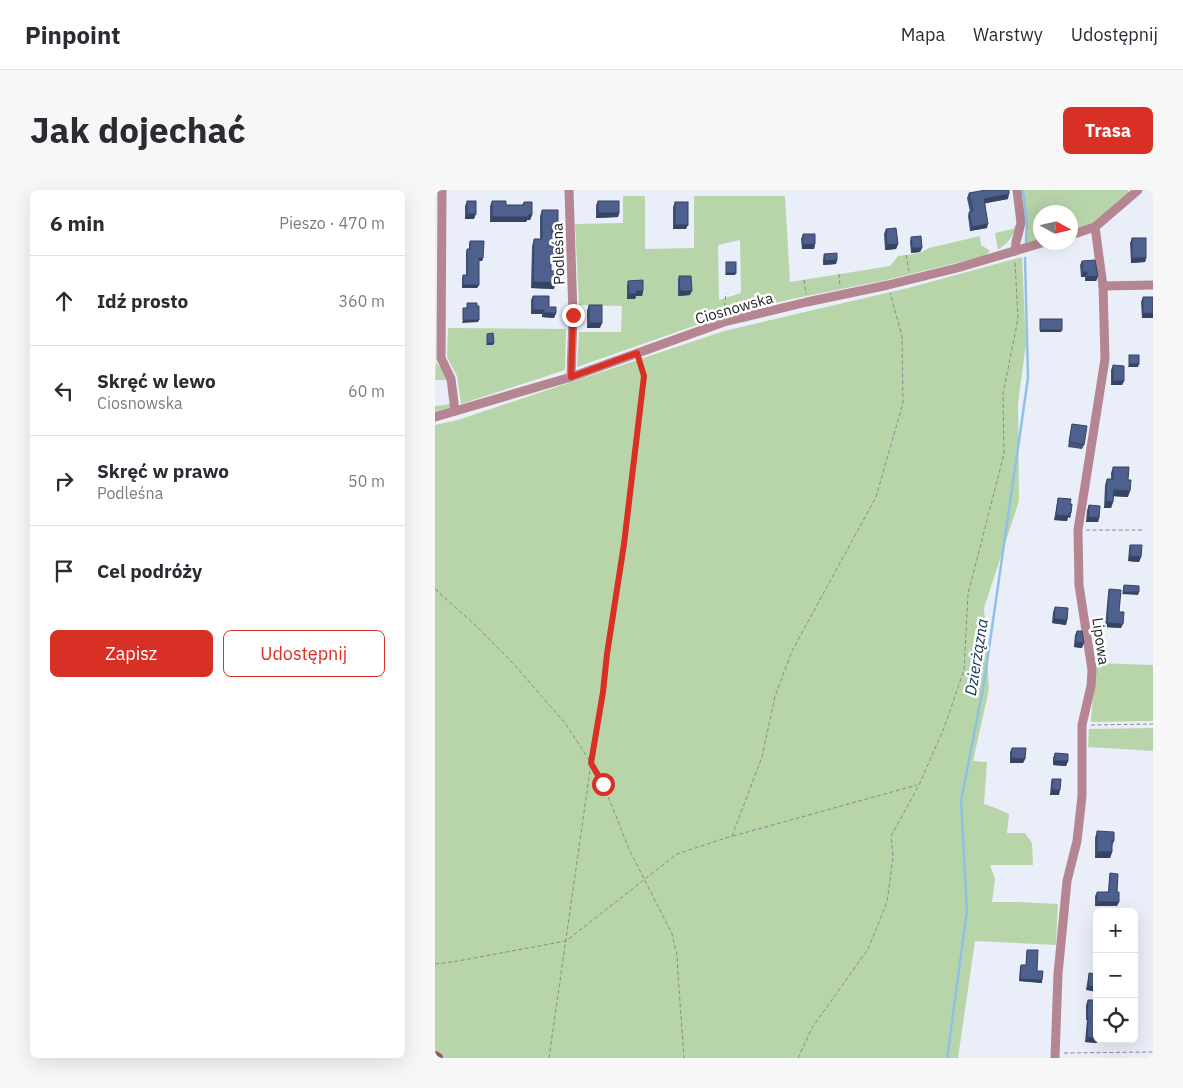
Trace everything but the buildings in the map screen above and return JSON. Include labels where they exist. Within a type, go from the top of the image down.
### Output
[{"type":"street","points":[[442,190],[441,358],[451,380],[455,411]]},
{"type":"street","name":"Podleśna","points":[[569,190],[573,315],[571,377]]},
{"type":"street","points":[[1015,251],[1021,223],[1017,190]]},
{"type":"street","points":[[1078,233],[1095,227],[1137,190]]},
{"type":"street","name":"Lipowa","points":[[1055,1056],[1058,974],[1067,881],[1077,841],[1082,796],[1083,725],[1091,686],[1092,670],[1079,585],[1079,530],[1105,359],[1103,286],[1095,227]]},
{"type":"street","name":"Ciosnowska","points":[[435,417],[571,377],[723,322],[910,280],[1033,246]]},
{"type":"street","points":[[1103,286],[1153,285]]},
{"type":"path","points":[[798,1058],[812,1028],[868,949],[887,902],[893,857],[891,836],[919,785],[944,728],[964,670],[967,594],[1003,454],[1003,394],[1018,319],[1015,251]]},
{"type":"path","points":[[906,255],[910,280]]},
{"type":"path","points":[[839,274],[841,295]]},
{"type":"path","points":[[804,280],[807,302]]},
{"type":"path","points":[[732,836],[762,757],[775,696],[792,651],[876,497],[903,403],[902,336],[888,285]]},
{"type":"path","points":[[723,322],[726,293]]},
{"type":"path","points":[[549,1058],[624,544],[644,376],[637,353]]},
{"type":"path","points":[[1079,530],[1143,530]]},
{"type":"path","points":[[435,589],[511,661],[565,723],[603,784],[629,849],[672,934],[677,955],[684,1058]]},
{"type":"path","points":[[1083,725],[1153,724]]},
{"type":"path","points":[[435,964],[458,962],[566,941],[677,854],[732,836],[919,785]]},
{"type":"path","points":[[1055,1056],[1153,1052]]},
{"type":"green space","points":[[1024,190],[1128,190],[1129,193],[1093,224],[1078,229],[1078,205],[1033,205],[1033,242],[1027,244],[1028,224]]},
{"type":"green space","points":[[623,196],[645,196],[645,249],[694,248],[694,196],[785,196],[790,282],[890,266],[898,256],[920,253],[929,248],[980,236],[981,245],[989,250],[989,252],[985,256],[886,280],[728,314],[577,367],[579,332],[621,332],[622,306],[579,305],[575,224],[623,223]],"holes":[[[740,240],[741,293],[719,300],[718,245]]]},
{"type":"green space","points":[[1018,222],[1011,238],[998,250],[995,233],[1013,229]]},
{"type":"green space","points":[[1022,257],[1026,344],[1018,403],[1019,501],[984,608],[989,689],[973,761],[987,762],[984,804],[1009,814],[1007,833],[1025,833],[1032,843],[1033,865],[990,865],[995,879],[992,902],[1058,904],[1056,945],[975,941],[958,1058],[435,1058],[435,425],[458,420],[724,331],[912,287]]},
{"type":"green space","points":[[448,328],[566,329],[565,370],[461,404],[457,376],[447,357]]},
{"type":"green space","points":[[436,362],[448,377],[450,398],[448,380],[435,380]]},
{"type":"green space","points":[[451,404],[449,410],[435,413],[435,406]]},
{"type":"green space","points":[[1095,663],[1153,665],[1153,721],[1091,722]]},
{"type":"green space","points":[[1153,728],[1153,751],[1088,747],[1089,729]]},
{"type":"waterway","name":"Dzierżązna","points":[[1023,190],[1027,224],[1026,242]]},
{"type":"waterway","name":"Dzierżązna","points":[[947,1058],[967,911],[961,801],[984,683],[1028,378],[1025,258]]},
{"type":"route","points":[[573,315],[571,377],[637,353],[644,376],[624,544],[591,763],[603,784]]}]
